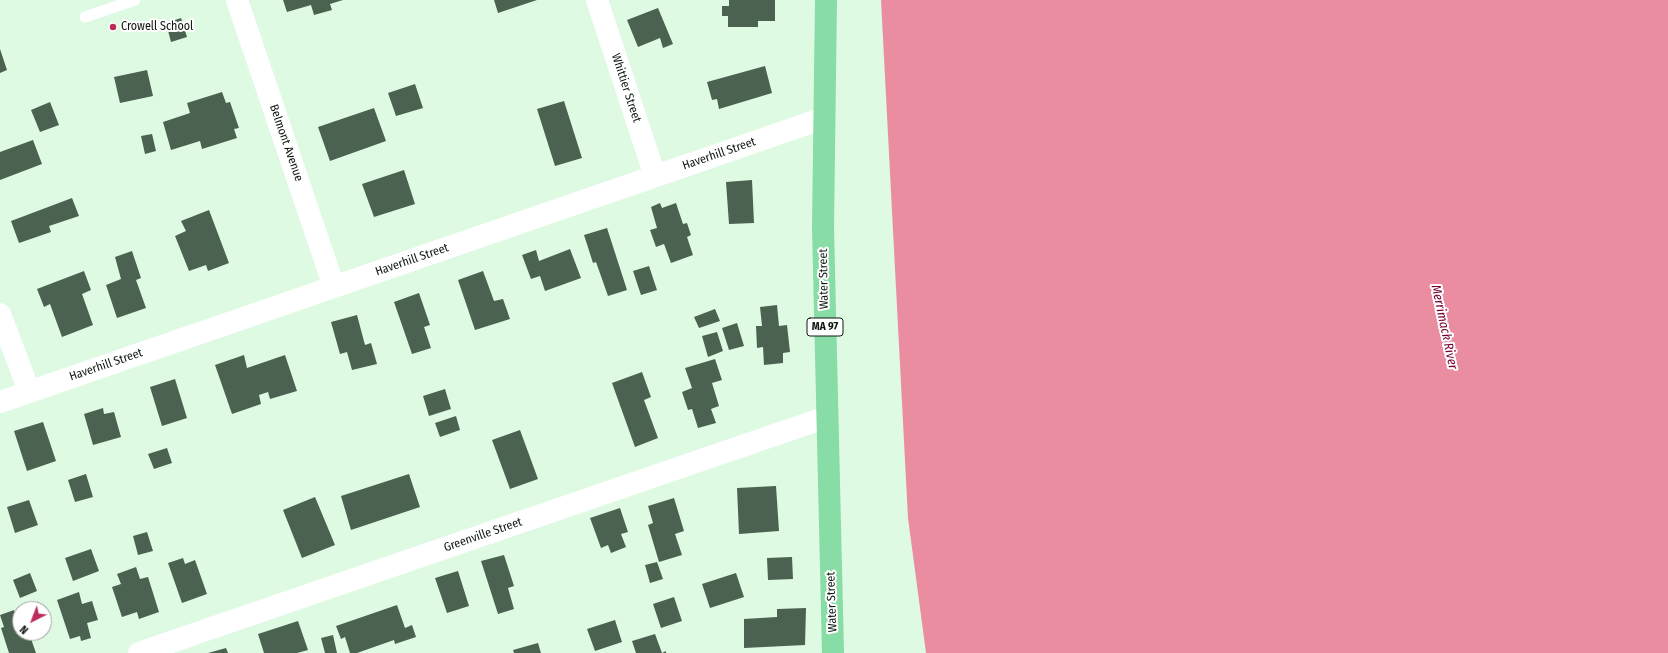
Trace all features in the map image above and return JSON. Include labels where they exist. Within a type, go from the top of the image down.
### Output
[{"type":"main road","name":"Water Street","points":[[826,0],[823,227],[833,653]]},
{"type":"street","name":"Belmont Avenue","points":[[237,0],[334,287]]},
{"type":"street","name":"Whittier Street","points":[[597,0],[655,176]]},
{"type":"street","name":"Haverhill Street","points":[[0,402],[824,118]]},
{"type":"street","points":[[0,314],[29,392]]},
{"type":"street","name":"Greenville Street","points":[[139,653],[827,417]]},
{"type":"lane","points":[[85,17],[135,0]]},
{"type":"water","name":"Merrimack River","points":[[881,0],[1668,0],[1668,653],[926,653],[908,518]]},
{"type":"building","points":[[283,0],[343,0],[330,4],[332,10],[314,15],[311,5],[287,12]]},
{"type":"building","points":[[494,0],[537,0],[498,13]]},
{"type":"building","points":[[729,0],[775,0],[775,21],[758,21],[758,27],[728,27],[728,16],[722,16],[722,6],[729,6]]},
{"type":"building","points":[[658,8],[673,44],[663,48],[660,38],[638,47],[627,20]]},
{"type":"building","points":[[181,18],[187,37],[171,42],[166,23]]},
{"type":"building","points":[[0,49],[7,70],[0,73]]},
{"type":"building","points":[[765,66],[772,93],[719,109],[717,99],[712,100],[707,82]]},
{"type":"building","points":[[147,70],[153,96],[120,103],[114,77]]},
{"type":"building","points":[[415,84],[423,108],[396,116],[388,93]]},
{"type":"building","points":[[222,92],[226,103],[230,102],[239,128],[234,129],[237,138],[202,149],[200,141],[171,150],[163,122],[190,113],[187,103]]},
{"type":"building","points":[[564,101],[582,158],[555,166],[537,109]]},
{"type":"building","points":[[50,102],[59,125],[40,132],[31,110]]},
{"type":"building","points":[[374,108],[386,141],[330,161],[318,127]]},
{"type":"building","points":[[152,134],[156,151],[145,154],[141,136]]},
{"type":"building","points":[[33,140],[42,164],[0,180],[0,152]]},
{"type":"building","points":[[404,170],[415,204],[374,217],[362,184]]},
{"type":"building","points":[[752,180],[754,223],[729,224],[726,182]]},
{"type":"building","points":[[72,198],[79,216],[49,226],[51,232],[19,243],[11,221]]},
{"type":"building","points":[[660,203],[662,208],[676,203],[683,224],[687,223],[691,235],[687,237],[693,255],[671,263],[664,244],[656,247],[650,230],[657,228],[651,207]]},
{"type":"building","points":[[209,210],[229,263],[208,271],[206,265],[189,271],[175,236],[186,231],[181,221]]},
{"type":"building","points":[[607,228],[627,290],[608,296],[596,262],[593,263],[584,235]]},
{"type":"building","points":[[570,249],[581,278],[545,291],[540,276],[531,279],[522,255],[536,250],[539,261]]},
{"type":"building","points":[[132,251],[141,278],[136,280],[146,308],[117,318],[106,285],[121,279],[115,257]]},
{"type":"building","points":[[649,266],[657,290],[641,295],[633,271]]},
{"type":"building","points":[[84,271],[91,290],[82,294],[93,325],[62,337],[50,304],[44,307],[37,289]]},
{"type":"building","points":[[483,271],[494,301],[503,299],[510,319],[475,330],[458,280]]},
{"type":"building","points":[[419,293],[430,325],[424,327],[431,348],[412,354],[394,302]]},
{"type":"building","points":[[777,305],[779,326],[787,325],[790,352],[783,353],[783,363],[764,365],[763,347],[757,348],[756,326],[762,326],[760,307]]},
{"type":"building","points":[[715,309],[720,321],[699,328],[694,317]]},
{"type":"building","points":[[357,315],[365,345],[371,343],[377,364],[352,370],[347,352],[340,354],[331,322]]},
{"type":"building","points":[[737,323],[744,346],[729,350],[722,328]]},
{"type":"building","points":[[717,332],[723,351],[708,357],[702,336]]},
{"type":"building","points":[[244,355],[247,368],[285,355],[297,391],[270,399],[268,392],[259,395],[261,404],[232,414],[215,365]]},
{"type":"building","points":[[715,359],[722,380],[712,383],[719,406],[711,409],[716,423],[698,428],[692,409],[688,410],[682,392],[692,388],[685,368]]},
{"type":"building","points":[[642,372],[651,397],[644,400],[658,438],[635,447],[612,383]]},
{"type":"building","points":[[175,379],[187,418],[162,426],[150,387]]},
{"type":"building","points":[[445,389],[451,409],[429,416],[423,396]]},
{"type":"building","points":[[103,408],[104,414],[114,412],[121,437],[93,445],[84,414]]},
{"type":"building","points":[[456,416],[460,430],[440,437],[435,423]]},
{"type":"building","points":[[43,422],[56,461],[27,471],[14,431]]},
{"type":"building","points":[[520,430],[538,479],[510,489],[492,440]]},
{"type":"building","points":[[167,448],[172,463],[154,469],[148,454]]},
{"type":"building","points":[[86,474],[93,497],[75,502],[68,480]]},
{"type":"building","points":[[409,474],[420,507],[351,530],[341,496]]},
{"type":"building","points":[[776,486],[779,531],[739,534],[737,488]]},
{"type":"building","points":[[315,497],[335,545],[302,558],[283,510]]},
{"type":"building","points":[[674,498],[684,531],[675,534],[682,555],[659,562],[648,525],[653,523],[648,506]]},
{"type":"building","points":[[29,500],[38,525],[15,533],[7,507]]},
{"type":"building","points":[[620,508],[628,532],[621,534],[626,547],[611,553],[608,545],[601,548],[590,518]]},
{"type":"building","points":[[147,532],[153,551],[138,555],[133,536]]},
{"type":"building","points":[[91,549],[99,571],[73,581],[65,558]]},
{"type":"building","points":[[504,555],[514,586],[508,588],[514,609],[498,614],[481,561]]},
{"type":"building","points":[[792,557],[793,579],[768,580],[767,558]]},
{"type":"building","points":[[183,558],[185,564],[195,560],[207,594],[182,603],[168,563]]},
{"type":"building","points":[[657,562],[663,579],[650,583],[645,565]]},
{"type":"building","points":[[136,567],[140,579],[148,577],[159,612],[139,619],[137,612],[122,617],[112,587],[121,584],[117,574]]},
{"type":"building","points":[[458,571],[469,606],[447,613],[435,578]]},
{"type":"building","points":[[30,573],[37,591],[20,598],[13,580]]},
{"type":"building","points":[[736,573],[744,597],[710,608],[702,584]]},
{"type":"building","points":[[79,592],[82,604],[92,601],[98,620],[87,623],[91,638],[81,641],[80,636],[70,639],[57,600]]},
{"type":"building","points":[[674,597],[682,621],[661,628],[653,604]]},
{"type":"building","points":[[397,605],[405,628],[412,625],[416,637],[395,644],[394,640],[357,653],[350,653],[345,637],[341,639],[336,626]]},
{"type":"building","points":[[806,608],[805,645],[744,648],[744,619],[777,617],[777,609]]},
{"type":"building","points":[[12,611],[12,641],[32,641],[36,653],[9,653],[1,628],[4,627],[0,615]]},
{"type":"building","points":[[615,620],[622,642],[595,651],[587,629]]},
{"type":"building","points":[[298,621],[308,650],[297,653],[264,653],[258,634]]},
{"type":"building","points":[[655,634],[662,653],[636,653],[632,641]]},
{"type":"building","points":[[333,635],[337,653],[325,653],[321,638]]},
{"type":"building","points":[[538,643],[541,653],[514,653],[513,650]]},
{"type":"building","points":[[226,648],[228,653],[208,653]]},
{"type":"place","name":"Crowell School","points":[[113,27]]}]
